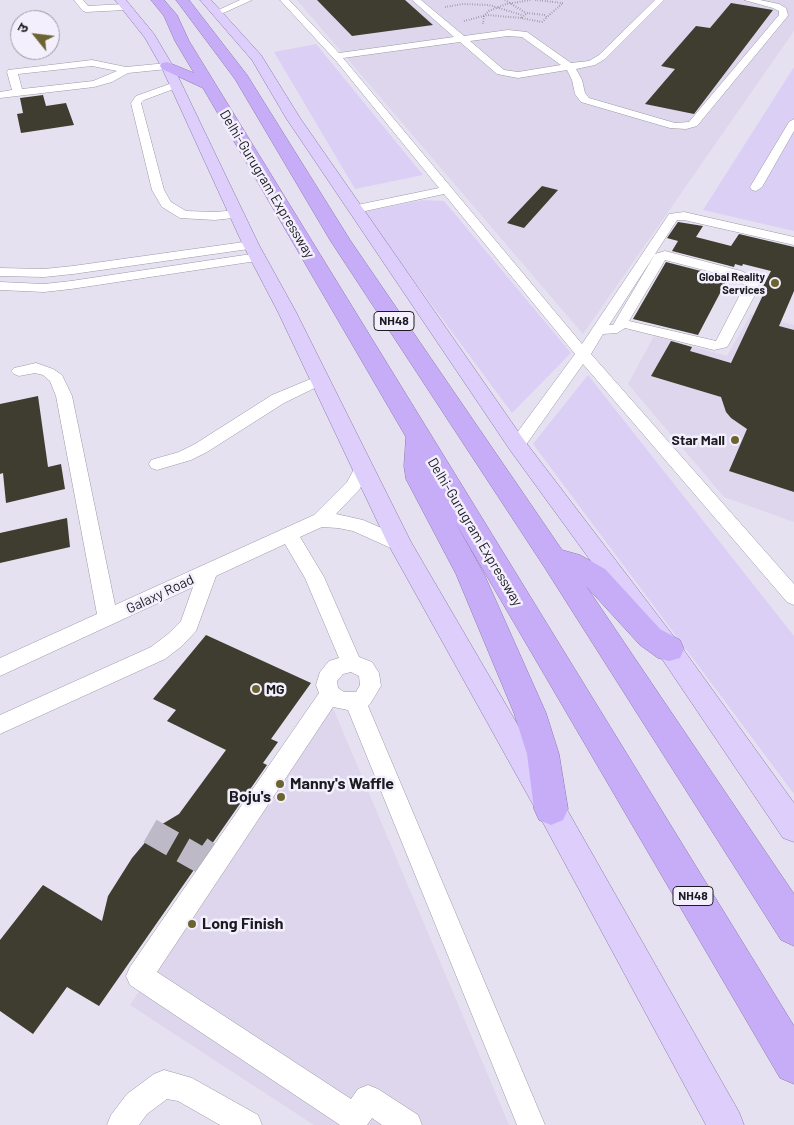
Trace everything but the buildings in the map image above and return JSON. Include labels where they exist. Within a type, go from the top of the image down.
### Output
[{"type":"highway","name":"NH48","points":[[182,0],[242,78],[340,240],[554,558],[794,927]]},
{"type":"highway","points":[[136,3],[152,16]]},
{"type":"highway","name":"Delhi-Gurugram Expressway","points":[[136,3],[170,15],[182,41],[794,1064]]},
{"type":"highway","points":[[163,31],[182,41]]},
{"type":"highway","points":[[238,38],[248,70],[242,78]]},
{"type":"highway","points":[[171,76],[208,84]]},
{"type":"highway","points":[[417,436],[416,466],[419,479],[470,574],[530,713],[543,754],[551,809]]},
{"type":"highway","points":[[554,558],[570,562],[595,577],[650,637],[669,648]]},
{"type":"main road","points":[[206,0],[257,58],[293,118],[354,201],[415,298],[517,445],[669,648],[794,828]]},
{"type":"main road","points":[[136,3],[150,37],[171,76],[400,544],[551,809],[709,1112],[726,1125]]},
{"type":"street","points":[[78,0],[86,9],[136,3]]},
{"type":"street","points":[[216,13],[245,3],[248,0]]},
{"type":"street","points":[[416,0],[460,40],[502,72],[518,75],[592,63],[602,57],[660,0]]},
{"type":"street","points":[[347,45],[357,46],[451,32]]},
{"type":"street","points":[[338,58],[508,33],[524,34],[570,67]]},
{"type":"street","points":[[432,43],[443,54]]},
{"type":"street","points":[[458,52],[473,50]]},
{"type":"street","points":[[338,58],[398,58]]},
{"type":"street","points":[[0,73],[92,63],[171,76]]},
{"type":"street","points":[[0,96],[94,84],[108,80],[126,70]]},
{"type":"street","points":[[12,72],[18,93]]},
{"type":"street","points":[[171,76],[140,98],[136,103],[158,190],[166,204],[184,215],[215,216],[238,214]]},
{"type":"street","points":[[756,187],[794,122]]},
{"type":"street","points":[[517,445],[583,354],[663,230],[674,217],[684,216],[794,241]]},
{"type":"street","points":[[0,272],[44,273],[255,251]]},
{"type":"street","points":[[0,286],[44,288],[87,283],[255,251]]},
{"type":"street","points":[[598,329],[612,330],[618,328],[660,257],[665,255],[736,274],[747,279],[752,284],[722,344],[714,346],[621,324]]},
{"type":"street","points":[[85,269],[87,283]]},
{"type":"street","points":[[583,354],[794,597]]},
{"type":"street","points":[[19,371],[36,368],[48,372],[57,378],[64,396],[108,618]]},
{"type":"street","points":[[157,464],[185,456],[201,448],[278,399],[320,380]]},
{"type":"street","name":"Galaxy Road","points":[[0,667],[320,520],[353,486],[363,468]]},
{"type":"street","name":"Galaxy Road","points":[[320,520],[357,525],[400,544]]},
{"type":"street","points":[[285,536],[346,664]]},
{"type":"street","points":[[0,726],[158,653],[175,640],[189,625],[208,572]]},
{"type":"street","points":[[328,689],[341,701],[355,701],[368,692],[372,680],[365,668],[346,664],[330,672],[328,689],[138,976],[356,1118],[368,1099],[408,1125]]},
{"type":"street","points":[[268,772],[328,689]]},
{"type":"street","points":[[121,1125],[137,1104],[164,1084],[182,1088],[248,1125]]},
{"type":"lane","points":[[284,0],[338,58],[432,180],[446,190],[583,354]]},
{"type":"lane","points":[[570,67],[578,80],[580,94],[585,100],[674,126],[692,124],[784,15],[783,10],[776,6],[748,0]]},
{"type":"lane","points":[[354,201],[446,190]]},
{"type":"lane","points":[[355,701],[532,1125]]},
{"type":"path","points":[[505,0],[526,13],[547,16]]},
{"type":"path","points":[[488,27],[483,24],[484,16],[489,10],[497,6],[531,0]]},
{"type":"path","points":[[535,0],[563,3]]},
{"type":"path","points":[[427,10],[463,4],[497,6],[536,22],[547,19],[547,16],[567,0]]},
{"type":"path","points":[[464,21],[484,16],[522,17],[526,13]]},
{"type":"shaded area","points":[[297,0],[794,0],[794,31],[583,334]]},
{"type":"shaded area","points":[[316,44],[423,175],[355,189],[274,52]]},
{"type":"shaded area","points":[[794,67],[794,231],[703,210]]},
{"type":"shaded area","points":[[423,200],[444,201],[571,353],[512,413],[363,212]]},
{"type":"shaded area","name":"Star Mall","points":[[751,314],[794,325],[794,522],[724,497],[628,384],[654,336],[727,356]]},
{"type":"shaded area","points":[[588,375],[794,636],[794,794],[533,444]]},
{"type":"shaded area","points":[[330,701],[509,1125],[314,1125],[130,1005]]},
{"type":"tunnel","points":[[150,831],[206,863],[218,846]]},
{"type":"place","name":"Global Reality Services","points":[[775,283]]},
{"type":"place","name":"Star Mall","points":[[735,440]]},
{"type":"place","name":"MG","points":[[256,689]]},
{"type":"place","name":"Manny's Waffle","points":[[280,784]]},
{"type":"place","name":"Boju's","points":[[281,797]]},
{"type":"place","name":"Long Finish","points":[[192,924]]}]
